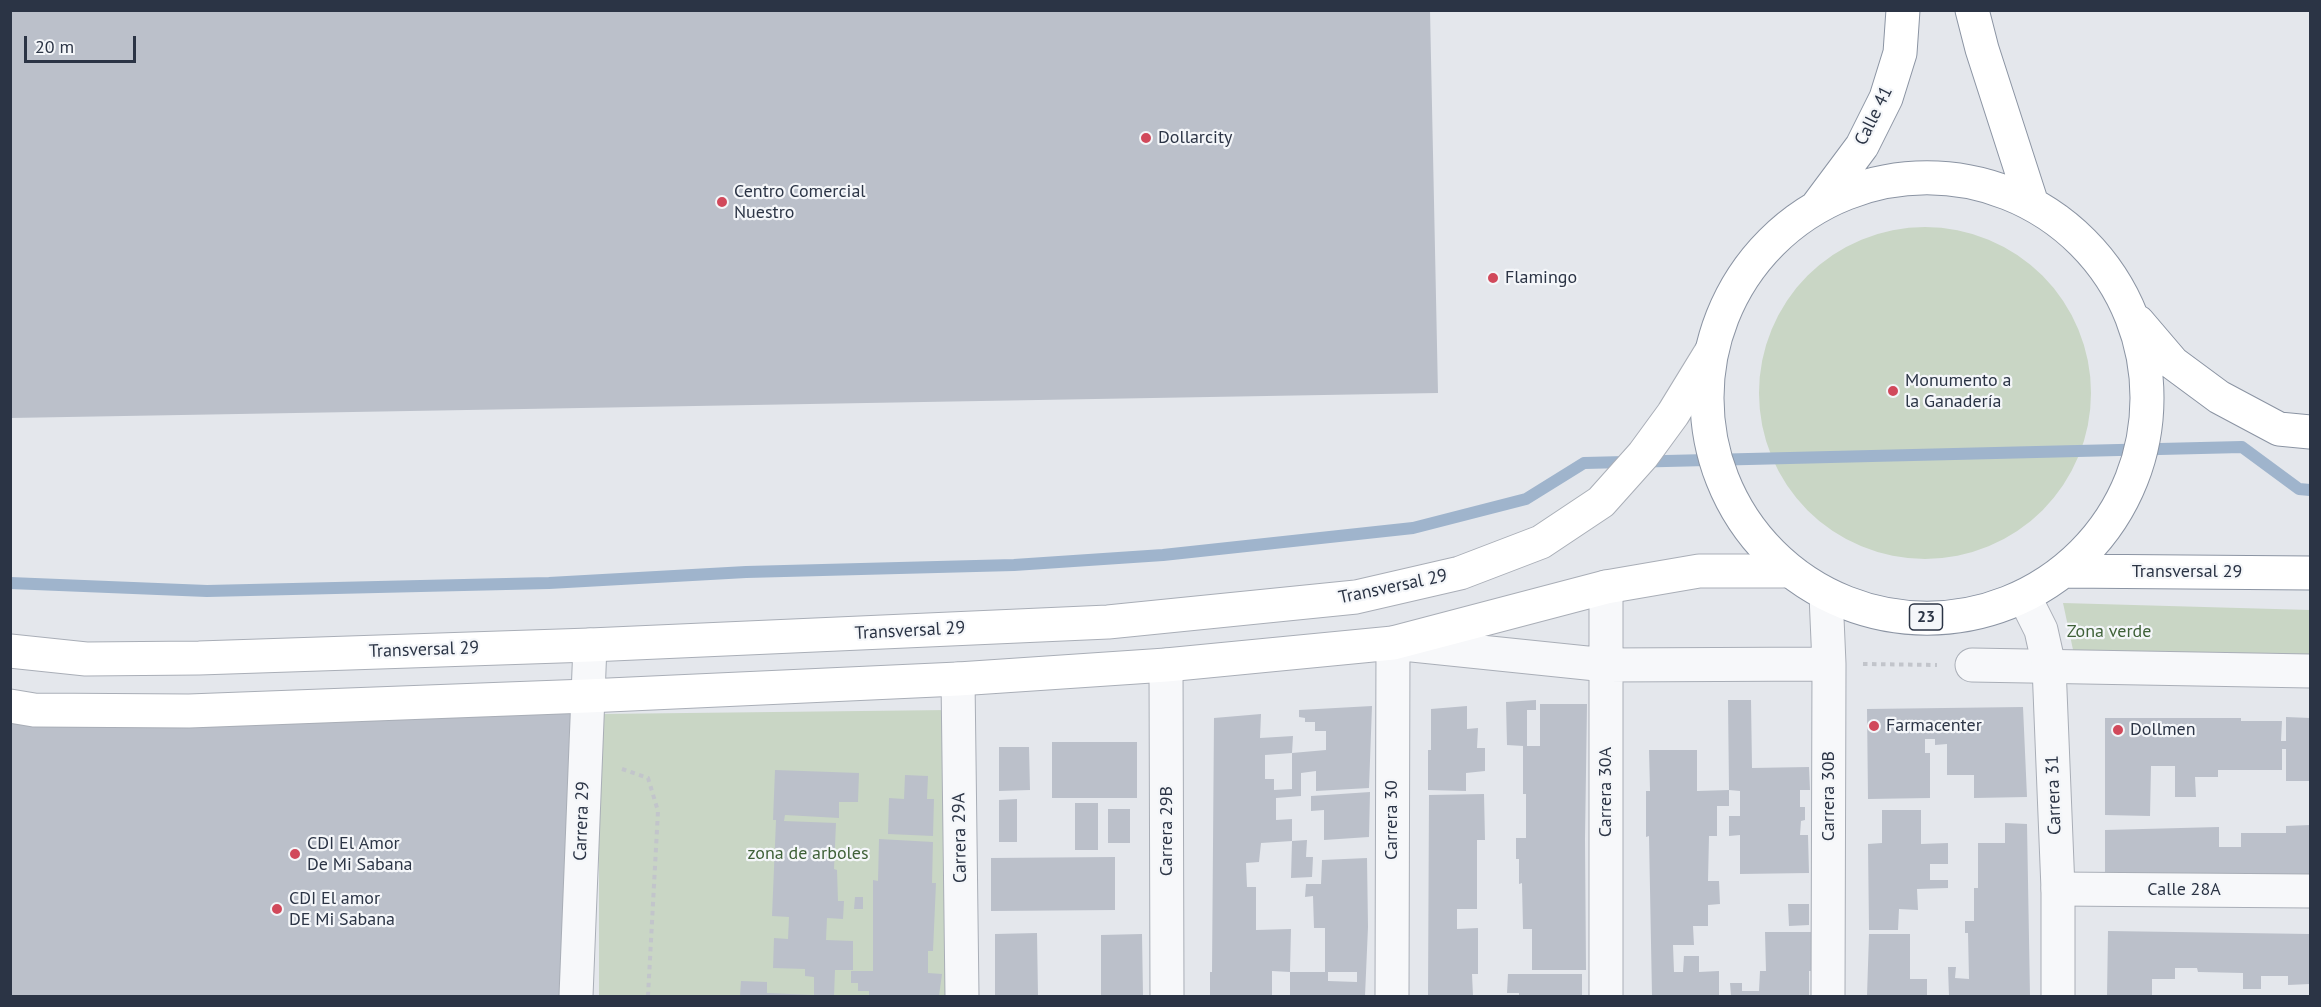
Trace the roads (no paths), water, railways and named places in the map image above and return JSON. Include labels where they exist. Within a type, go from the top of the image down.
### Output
[{"type":"main road","name":"Calle 41","points":[[1815,209],[1862,146],[1886,98],[1900,53],[1903,10]]},
{"type":"main road","points":[[1972,10],[2009,137],[2032,204]]},
{"type":"main road","name":"23","points":[[1923,178],[1961,180],[1988,187],[2032,204],[2064,225],[2092,251],[2115,282],[2133,316],[2143,351],[2148,388],[2144,440],[2128,489],[2101,534],[2063,571],[2025,598],[1940,618],[1881,614],[1826,595],[1789,571],[1747,527],[1718,473],[1706,413],[1711,352],[1725,309],[1748,270],[1778,236],[1815,209],[1848,193],[1885,182],[1923,178]]},
{"type":"main road","name":"23","points":[[2133,316],[2173,363],[2219,397],[2279,429],[2310,432]]},
{"type":"main road","name":"Transversal 29","points":[[10,651],[86,659],[109,659],[590,645],[1108,622],[1356,597],[1460,573],[1541,542],[1601,502],[1643,455],[1673,414],[1711,352]]},
{"type":"main road","points":[[10,706],[34,710],[189,711],[958,679],[1166,665],[1393,643],[1606,587],[1699,571],[1789,571]]},
{"type":"main road","name":"Transversal 29","points":[[2063,571],[2310,573]]},
{"type":"street","name":"Carrera 30A","points":[[1606,587],[1606,996]]},
{"type":"street","name":"Carrera 30B","points":[[1826,595],[1829,664],[1828,996]]},
{"type":"street","name":"Carrera 31","points":[[2025,598],[2041,630],[2049,666],[2058,889],[2058,996]]},
{"type":"street","points":[[1393,643],[1606,664],[1829,664]]},
{"type":"street","name":"Carrera 30","points":[[1392,996],[1393,643]]},
{"type":"street","name":"Carrera 29","points":[[576,996],[590,645]]},
{"type":"street","name":"Carrera 29B","points":[[1166,665],[1167,996]]},
{"type":"street","points":[[1972,665],[2310,671]]},
{"type":"street","name":"Carrera 29A","points":[[958,679],[962,996]]},
{"type":"street","name":"Calle 28A","points":[[2058,889],[2310,891]]},
{"type":"waterway","points":[[10,583],[207,591],[549,583],[746,572],[1014,565],[1163,555],[1413,528],[1526,499],[1584,463],[2242,447],[2299,489],[2310,490]]},
{"type":"place","name":"Dollarcity","points":[[1146,138]]},
{"type":"place","name":"Centro Comercial Nuestro","points":[[722,202]]},
{"type":"place","name":"Flamingo","points":[[1493,278]]},
{"type":"place","name":"Monumento a la Ganadería","points":[[1893,391]]},
{"type":"place","name":"Farmacenter","points":[[1874,726]]},
{"type":"place","name":"Dollmen","points":[[2118,730]]},
{"type":"place","name":"CDI El Amor De Mi Sabana","points":[[295,854]]},
{"type":"place","name":"CDI El amor DE Mi Sabana","points":[[277,909]]},
{"type":"park label","name":"Zona verde","points":[[2109,632]]},
{"type":"park label","name":"zona de arboles","points":[[808,854]]}]
